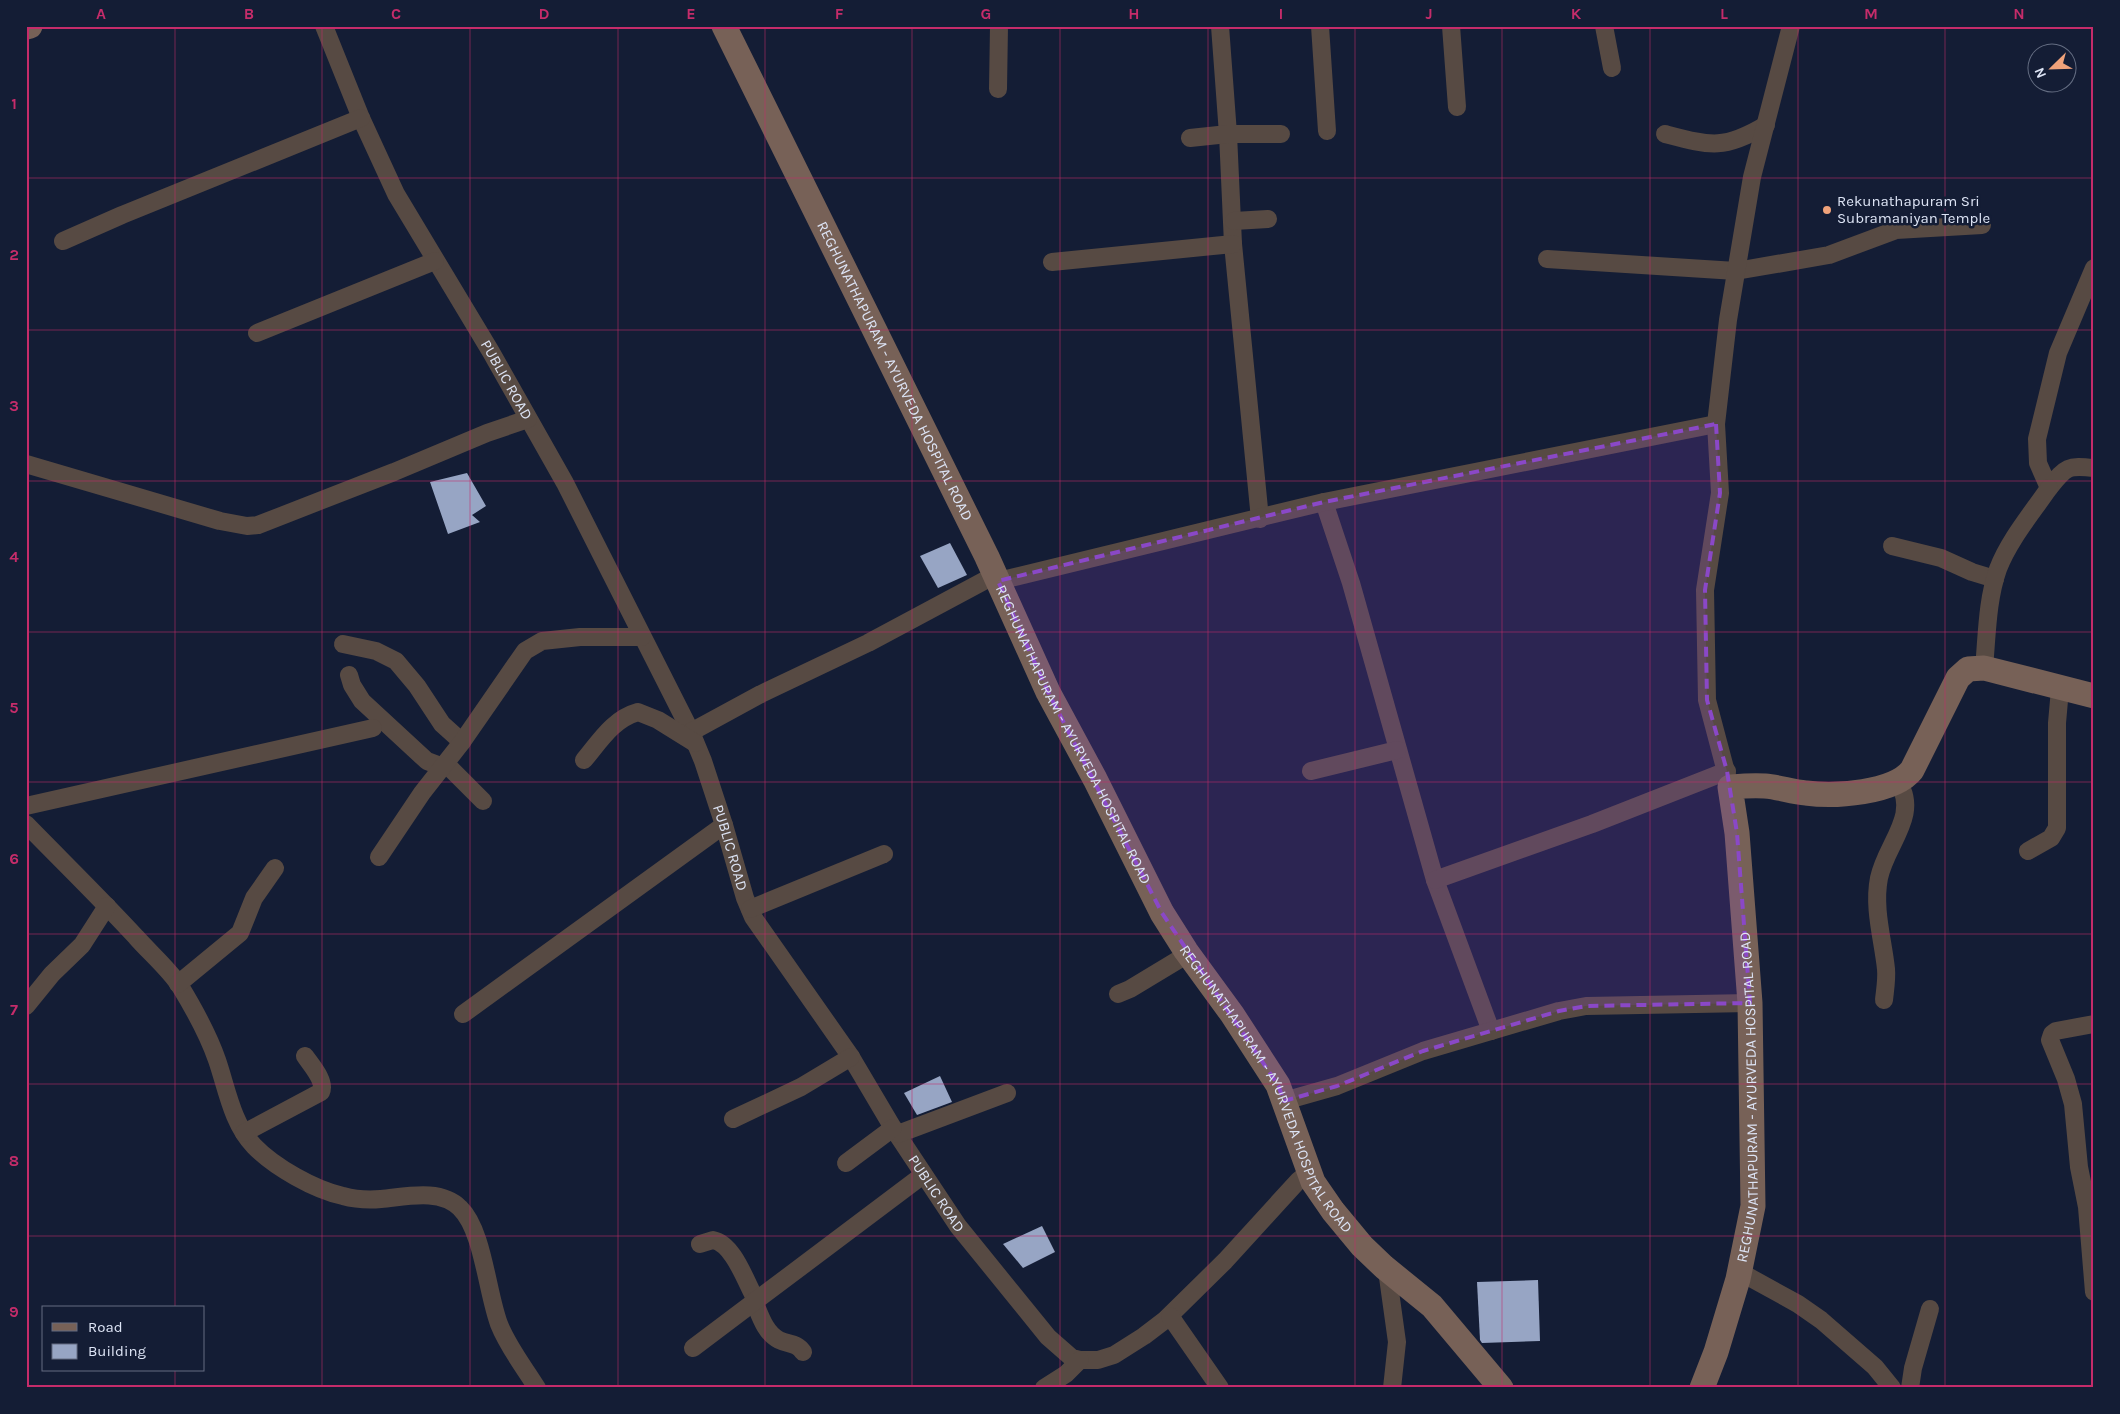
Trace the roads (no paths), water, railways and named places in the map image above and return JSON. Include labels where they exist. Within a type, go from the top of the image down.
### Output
[{"type":"main road","points":[[26,27],[30,26]]},
{"type":"main road","name":"REGHUNATHAPURAM - AYURVEDA HOSPITAL ROAD","points":[[724,26],[997,578],[1048,692],[1095,779],[1162,913],[1188,954],[1232,1014],[1278,1085],[1313,1182],[1333,1211],[1362,1246],[1387,1270],[1432,1306],[1471,1349],[1502,1388]]},
{"type":"main road","points":[[1729,779],[1806,793],[1834,794],[1884,787],[1898,782],[1912,770],[1960,675],[1968,669],[1984,668],[2094,696]]},
{"type":"main road","name":"REGHUNATHAPURAM - AYURVEDA HOSPITAL ROAD","points":[[1702,1388],[1716,1352],[1740,1272],[1753,1206],[1750,1003],[1740,862],[1729,779]]},
{"type":"street","name":"PUBLIC ROAD","points":[[324,26],[361,118],[396,194],[491,352],[565,483],[693,738],[724,825],[745,898],[761,930],[851,1057],[923,1175],[958,1226],[1048,1337],[1069,1356],[1080,1360]]},
{"type":"street","points":[[998,89],[999,26]]},
{"type":"street","points":[[1220,26],[1234,221],[1233,244],[1260,519]]},
{"type":"street","points":[[1320,26],[1327,131]]},
{"type":"street","points":[[1451,26],[1457,107]]},
{"type":"street","points":[[1604,26],[1612,68]]},
{"type":"street","points":[[1435,880],[1592,824],[1729,779],[1707,700],[1705,590],[1720,493],[1716,424],[1728,320],[1752,177],[1791,26]]},
{"type":"street","points":[[63,241],[122,215],[361,118]]},
{"type":"street","points":[[1665,134],[1697,142],[1726,143],[1739,140],[1766,125]]},
{"type":"street","points":[[1190,138],[1228,134],[1281,134]]},
{"type":"street","points":[[1234,221],[1268,218]]},
{"type":"street","points":[[1547,258],[1736,271],[1829,256],[1896,230],[1982,225]]},
{"type":"street","points":[[1052,262],[1233,244]]},
{"type":"street","points":[[257,333],[435,261]]},
{"type":"street","points":[[2049,488],[2038,463],[2037,439],[2058,353],[2094,268]]},
{"type":"street","points":[[26,464],[220,522],[247,526],[258,525],[394,472],[487,433],[528,419]]},
{"type":"street","points":[[584,760],[613,725],[623,717],[638,712],[693,738],[761,694],[997,578],[1260,519],[1324,502],[1716,424]]},
{"type":"street","points":[[1984,668],[1990,606],[1995,579],[2003,557],[2049,488],[2066,469],[2073,466],[2094,468]]},
{"type":"street","points":[[1324,502],[1350,583],[1435,880],[1491,1031]]},
{"type":"street","points":[[1892,546],[1941,558],[1972,572],[1995,579]]},
{"type":"street","points":[[379,857],[422,793],[445,766],[525,650],[542,641],[580,637],[642,637]]},
{"type":"street","points":[[343,644],[376,651],[396,661],[417,686],[442,724],[462,742]]},
{"type":"street","points":[[349,675],[352,686],[362,701],[428,761],[445,766],[484,801]]},
{"type":"street","points":[[2028,851],[2051,838],[2057,828],[2057,723],[2060,688]]},
{"type":"street","points":[[26,806],[373,728]]},
{"type":"street","points":[[1311,771],[1397,750]]},
{"type":"street","points":[[1884,1000],[1886,970],[1880,940],[1878,884],[1884,862],[1906,813],[1906,798],[1898,782]]},
{"type":"street","points":[[26,824],[107,906],[178,984],[203,1028],[216,1058],[229,1101],[244,1134],[260,1152],[285,1170],[316,1187],[344,1196],[379,1199],[402,1195],[435,1197],[452,1202],[461,1208],[474,1232],[490,1298],[500,1326],[538,1388]]},
{"type":"street","points":[[463,1014],[724,825]]},
{"type":"street","points":[[750,909],[884,854]]},
{"type":"street","points":[[178,984],[240,933],[254,898],[275,868]]},
{"type":"street","points":[[26,1006],[52,974],[82,945],[107,906]]},
{"type":"street","points":[[1118,994],[1130,989],[1188,954]]},
{"type":"street","points":[[1284,1101],[1337,1086],[1423,1051],[1559,1011],[1586,1006],[1750,1003]]},
{"type":"street","points":[[2094,1024],[2056,1031],[2050,1038],[2055,1056],[2066,1079],[2073,1104],[2079,1167],[2091,1208],[2094,1292]]},
{"type":"street","points":[[244,1134],[321,1092],[323,1088],[322,1082],[305,1056]]},
{"type":"street","points":[[734,1119],[801,1086],[851,1057]]},
{"type":"street","points":[[847,1155],[893,1127],[1007,1093]]},
{"type":"street","points":[[1044,1388],[1066,1374],[1080,1360],[1098,1360],[1114,1355],[1144,1336],[1170,1316],[1225,1262],[1298,1181],[1310,1172]]},
{"type":"street","points":[[693,1348],[923,1175]]},
{"type":"street","points":[[700,1244],[713,1240],[725,1245],[732,1254],[770,1333],[779,1340],[795,1344],[803,1352]]},
{"type":"street","points":[[1387,1270],[1397,1342],[1392,1388]]},
{"type":"street","points":[[1740,1272],[1798,1304],[1820,1320],[1875,1367],[1892,1388]]},
{"type":"street","points":[[1910,1388],[1913,1368],[1930,1310]]},
{"type":"street","points":[[1170,1316],[1220,1388]]},
{"type":"place","name":"Rekunathapuram Sri Subramaniyan Temple","points":[[1827,210]]}]
